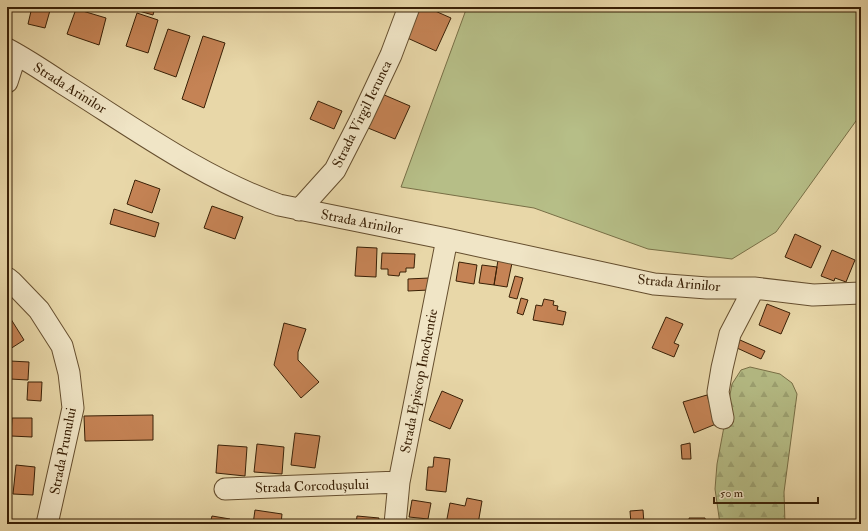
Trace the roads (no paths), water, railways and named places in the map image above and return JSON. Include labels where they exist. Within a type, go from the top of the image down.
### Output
[{"type":"street","name":"Strada Virgil Ierunca","points":[[299,210],[335,170],[391,55],[409,7]]},
{"type":"street","name":"Strada Arinilor","points":[[12,52],[170,151],[226,182],[257,197],[299,210],[447,239],[654,284],[707,288],[754,288],[813,295],[861,293]]},
{"type":"street","points":[[7,82],[12,52]]},
{"type":"street","name":"Strada Episcop Inochentie","points":[[394,524],[399,482],[447,239]]},
{"type":"street","name":"Strada Prunului","points":[[7,278],[39,310],[62,346],[69,373],[73,408],[47,524]]},
{"type":"street","points":[[723,418],[718,392],[730,334],[754,288]]},
{"type":"street","name":"Strada Corcodușului","points":[[225,489],[399,482]]}]
